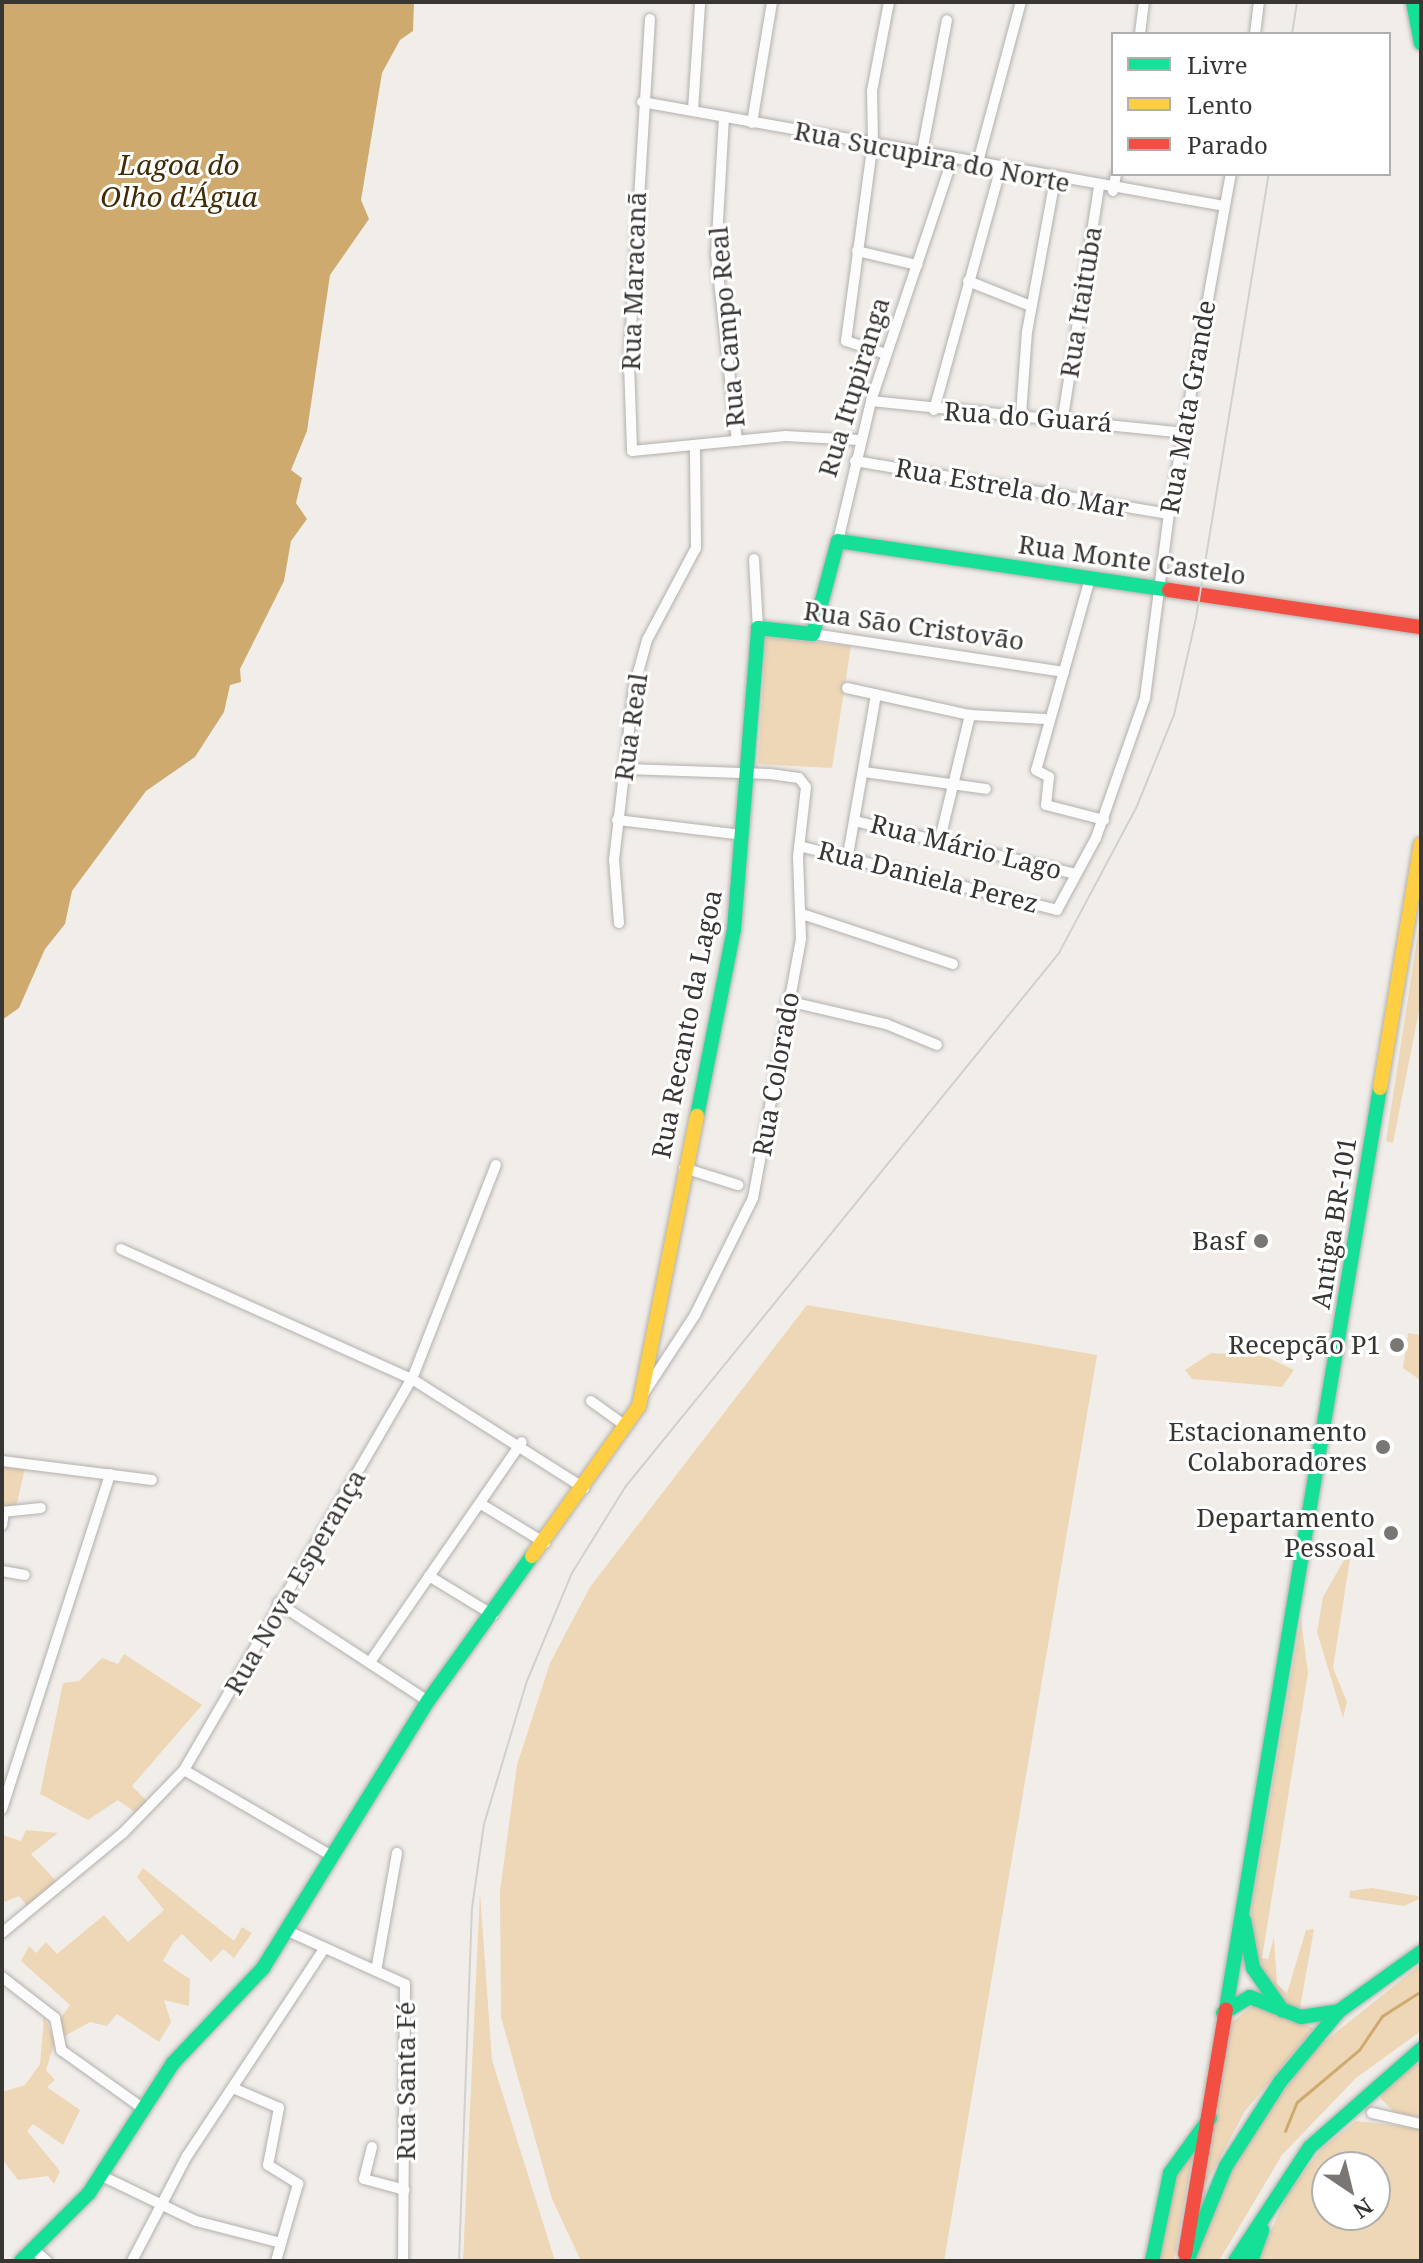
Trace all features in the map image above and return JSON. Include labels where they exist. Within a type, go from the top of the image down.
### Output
[{"type":"main road","points":[[1413,2],[1421,43]]},
{"type":"main road","name":"Rua Monte Castelo","points":[[838,541],[1089,582],[1160,588],[1421,627]]},
{"type":"main road","name":"Rua Itupiranga","points":[[813,634],[838,541]]},
{"type":"main road","name":"Rua São Cristovão","points":[[758,628],[813,634]]},
{"type":"main road","name":"Rua Recanto da Lagoa","points":[[21,2261],[102,2176],[141,2107],[173,2063],[250,1986],[288,1931],[428,1701],[627,1427],[642,1397],[684,1168],[732,941],[758,628]]},
{"type":"main road","name":"Antiga BR-101","points":[[1186,2261],[1242,1893],[1421,844]]},
{"type":"main road","points":[[1242,1893],[1249,1959],[1283,2011]]},
{"type":"main road","points":[[1186,2261],[1242,2138],[1339,2011],[1421,1952]]},
{"type":"main road","points":[[1223,2013],[1250,1997],[1308,2018],[1339,2011]]},
{"type":"main road","points":[[1235,2261],[1280,2185],[1343,2111],[1421,2049]]},
{"type":"main road","points":[[1152,2261],[1170,2173],[1210,2118]]},
{"type":"main road","points":[[1251,2261],[1280,2185]]},
{"type":"street","points":[[752,123],[772,2]]},
{"type":"street","points":[[886,354],[846,343],[873,141],[872,91],[889,2]]},
{"type":"street","points":[[978,162],[1021,2]]},
{"type":"street","points":[[1140,32],[1144,2]]},
{"type":"street","points":[[1255,32],[1259,2]]},
{"type":"street","points":[[693,110],[700,4]]},
{"type":"street","points":[[642,102],[650,19]]},
{"type":"street","points":[[922,152],[947,20]]},
{"type":"street","name":"Rua Sucupira do Norte","points":[[642,102],[873,141],[1113,191],[1224,206]]},
{"type":"street","name":"Rua Maracanã","points":[[642,102],[629,363],[632,449],[640,452],[695,448]]},
{"type":"street","name":"Rua Campo Real","points":[[724,117],[716,254],[737,441]]},
{"type":"street","name":"Rua Itupiranga","points":[[838,541],[871,401],[953,157]]},
{"type":"street","points":[[934,410],[1001,166]]},
{"type":"street","name":"Rua Itaituba","points":[[1113,191],[1116,176]]},
{"type":"street","name":"Rua Mata Grande","points":[[1057,910],[1104,820],[1139,724],[1169,514],[1231,176]]},
{"type":"street","points":[[1021,415],[1031,306],[1055,180]]},
{"type":"street","name":"Rua Itaituba","points":[[1063,417],[1099,188]]},
{"type":"street","points":[[857,251],[917,265]]},
{"type":"street","points":[[968,281],[1031,306]]},
{"type":"street","name":"Rua do Guará","points":[[871,401],[934,410],[1063,417],[1185,433]]},
{"type":"street","points":[[695,448],[737,441],[860,440]]},
{"type":"street","name":"Rua Real","points":[[619,923],[617,820],[639,662],[699,537],[695,448]]},
{"type":"street","name":"Rua Estrela do Mar","points":[[855,461],[1169,514]]},
{"type":"street","name":"Rua Recanto da Lagoa","points":[[754,559],[758,628]]},
{"type":"street","points":[[1089,582],[1064,672],[1045,719],[1036,770],[1049,777],[1045,804],[1104,820]]},
{"type":"street","name":"Rua São Cristovão","points":[[813,634],[1064,672]]},
{"type":"street","points":[[847,688],[970,715],[1045,719]]},
{"type":"street","points":[[848,855],[876,694]]},
{"type":"street","points":[[940,839],[970,715]]},
{"type":"street","points":[[626,769],[747,772]]},
{"type":"street","name":"Rua Colorado","points":[[642,1397],[689,1325],[749,1209],[780,1082],[787,1001],[802,914],[799,846],[805,783],[747,772]]},
{"type":"street","points":[[864,772],[986,789]]},
{"type":"street","points":[[617,820],[743,835]]},
{"type":"street","name":"Rua Mário Lago","points":[[855,821],[1076,874]]},
{"type":"street","name":"Rua Daniela Perez","points":[[799,846],[848,855],[1057,910]]},
{"type":"street","points":[[802,914],[953,964]]},
{"type":"street","points":[[787,1001],[886,1024],[937,1045]]},
{"type":"street","name":"Rua Nova Esperança","points":[[2,1933],[123,1833],[184,1770],[278,1603],[412,1379],[496,1165]]},
{"type":"street","points":[[684,1168],[738,1185]]},
{"type":"street","points":[[121,1249],[412,1379],[522,1442],[584,1488]]},
{"type":"street","points":[[591,1401],[627,1427]]},
{"type":"street","points":[[370,1662],[522,1442]]},
{"type":"street","points":[[2,1461],[152,1480]]},
{"type":"street","points":[[2,1809],[110,1474]]},
{"type":"street","points":[[481,1504],[545,1543]]},
{"type":"street","points":[[2,1525],[3,1512],[41,1508]]},
{"type":"street","points":[[2,1571],[25,1575]]},
{"type":"street","points":[[429,1576],[493,1615]]},
{"type":"street","points":[[278,1603],[428,1701]]},
{"type":"street","points":[[184,1770],[332,1856]]},
{"type":"street","points":[[376,1971],[397,1853]]},
{"type":"street","name":"Rua Santa Fé","points":[[288,1931],[406,1986],[403,2261]]},
{"type":"street","points":[[132,2261],[158,2206],[324,1949]]},
{"type":"street","points":[[2,1977],[55,2018],[61,2050],[141,2107]]},
{"type":"street","points":[[233,2088],[279,2108],[268,2165],[298,2187],[276,2261]]},
{"type":"street","points":[[1372,2113],[1421,2124]]},
{"type":"street","points":[[372,2147],[364,2179],[405,2190]]},
{"type":"street","points":[[102,2176],[158,2206],[281,2243]]},
{"type":"street","points":[[33,2249],[47,2261]]},
{"type":"shaded area","points":[[766,637],[851,646],[832,768],[758,764]]},
{"type":"shaded area","points":[[1421,914],[1421,1001],[1393,1143],[1386,1141]]},
{"type":"shaded area","points":[[807,1305],[1097,1355],[944,2261],[581,2261],[552,2199],[501,2017],[500,1891],[517,1765],[550,1663],[590,1587]]},
{"type":"shaded area","points":[[1408,1333],[1421,1335],[1420,1380],[1403,1368]]},
{"type":"shaded area","points":[[1211,1353],[1265,1356],[1294,1370],[1282,1387],[1192,1379],[1185,1370]]},
{"type":"shaded area","points":[[2,1466],[25,1468],[16,1508],[2,1509]]},
{"type":"shaded area","points":[[1352,1546],[1333,1668],[1347,1702],[1343,1718],[1317,1632],[1323,1597]]},
{"type":"shaded area","points":[[1301,1619],[1308,1673],[1262,1958],[1268,1959],[1274,1937],[1277,1984],[1287,1993],[1306,1930],[1314,1929],[1300,2008],[1288,2006],[1262,1975],[1249,1922]]},
{"type":"shaded area","points":[[124,1654],[202,1705],[132,1786],[147,1801],[136,1813],[118,1800],[88,1820],[40,1794],[63,1683],[79,1681],[102,1658],[118,1664]]},
{"type":"shaded area","points":[[26,1830],[58,1833],[31,1854],[57,1882],[28,1907],[19,1896],[2,1903],[2,1835],[21,1841]]},
{"type":"shaded area","points":[[143,1868],[234,1941],[242,1927],[252,1933],[234,1958],[223,1949],[211,1962],[182,1934],[173,1943],[163,1961],[190,1979],[189,2006],[164,2000],[171,2022],[159,2042],[117,2014],[107,2026],[90,2022],[63,2037],[60,2019],[70,2005],[21,1961],[29,1946],[36,1953],[46,1942],[57,1954],[104,1915],[128,1942],[164,1910],[137,1877]]},
{"type":"shaded area","points":[[1372,1888],[1418,1896],[1419,1899],[1404,1906],[1349,1898],[1350,1891]]},
{"type":"shaded area","points":[[480,1892],[492,2060],[555,2261],[463,2261]]},
{"type":"shaded area","points":[[1421,1964],[1421,2031],[1356,2078],[1282,2155],[1219,2261],[1193,2261],[1236,2157],[1314,2050]]},
{"type":"shaded area","points":[[1254,2005],[1314,2028],[1245,2111],[1202,2191],[1227,2026]]},
{"type":"shaded area","points":[[44,2016],[55,2041],[46,2070],[55,2080],[47,2087],[80,2110],[63,2145],[33,2124],[27,2131],[60,2171],[54,2184],[48,2176],[18,2180],[2,2159],[2,2092],[25,2085],[40,2064]]},
{"type":"shaded area","points":[[1421,2061],[1421,2117],[1395,2113],[1381,2099],[1383,2088]]},
{"type":"shaded area","points":[[1356,2121],[1421,2128],[1421,2261],[1257,2261],[1287,2195],[1311,2163],[1311,2231],[1391,2231],[1391,2151],[1320,2151]]},
{"type":"shaded area","points":[[1193,2151],[1174,2261],[1158,2261],[1178,2167]]},
{"type":"water","name":"Lagoa do Olho d'Água","points":[[2,2],[414,2],[413,31],[400,40],[382,73],[361,200],[369,219],[330,275],[307,431],[291,470],[302,478],[296,503],[307,519],[291,541],[284,581],[240,669],[241,682],[230,685],[224,712],[195,757],[146,791],[72,891],[65,924],[45,949],[19,1008],[2,1020]]},
{"type":"waterway","points":[[1285,2131],[1297,2102],[1359,2050],[1382,2016],[1421,1991]]},
{"type":"tram line","points":[[1292,32],[1297,2]]},
{"type":"tram line","points":[[459,2261],[472,1908],[484,1824],[527,1681],[572,1573],[626,1486],[1059,953],[1137,806],[1174,715],[1196,618],[1269,176]]},
{"type":"traffic: fast","points":[[1413,2],[1421,43]]},
{"type":"traffic: fast","points":[[697,1116],[734,929],[758,628],[813,634],[838,541],[1169,590]]},
{"type":"traffic: fast","points":[[1226,2009],[1380,1088]]},
{"type":"traffic: fast","points":[[21,2261],[89,2193],[173,2063],[263,1968],[428,1701],[532,1556]]},
{"type":"traffic: fast","points":[[1244,1920],[1253,1968],[1283,2011]]},
{"type":"traffic: fast","points":[[1187,2261],[1226,2166],[1280,2082],[1339,2011],[1421,1952]]},
{"type":"traffic: fast","points":[[1223,2013],[1250,1997],[1301,2017],[1339,2011]]},
{"type":"traffic: fast","points":[[1235,2261],[1310,2147],[1421,2049]]},
{"type":"traffic: fast","points":[[1152,2261],[1170,2173],[1210,2118]]},
{"type":"traffic: fast","points":[[1251,2261],[1262,2230]]},
{"type":"traffic: slow","points":[[1380,1088],[1421,844]]},
{"type":"traffic: slow","points":[[532,1556],[639,1406],[697,1116]]},
{"type":"traffic: jam","points":[[1169,590],[1421,627]]},
{"type":"traffic: jam","points":[[1185,2254],[1226,2009]]},
{"type":"place","name":"Basf","points":[[1261,1241]]},
{"type":"place","name":"Recepção P1","points":[[1397,1345]]},
{"type":"place","name":"Estacionamento Colaboradores","points":[[1383,1447]]},
{"type":"place","name":"Departamento Pessoal","points":[[1391,1533]]}]
